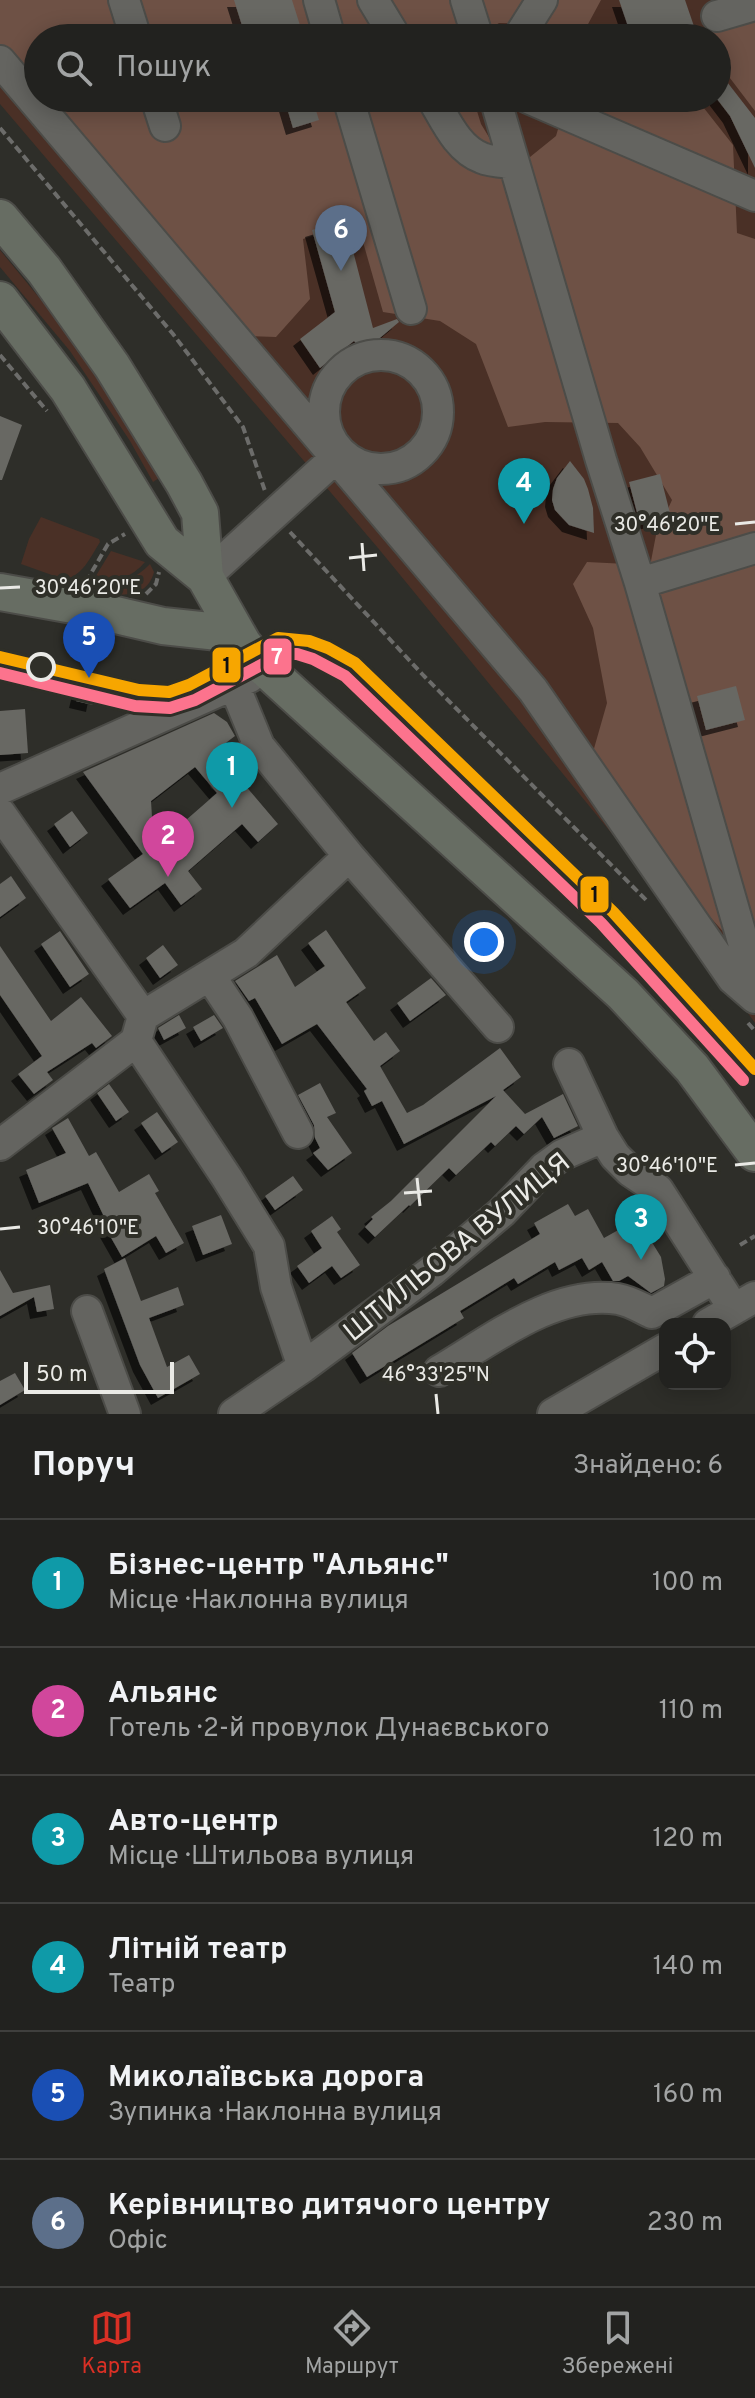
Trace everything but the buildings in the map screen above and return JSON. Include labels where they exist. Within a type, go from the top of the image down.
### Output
[{"type":"main road","points":[[0,218],[44,270],[112,366],[184,483],[200,513],[205,577]]},
{"type":"main road","points":[[0,300],[68,389],[162,542],[205,577],[246,648],[266,670],[623,994],[692,1068],[755,1153]]},
{"type":"main road","points":[[0,592],[163,626],[237,634]]},
{"type":"street","points":[[124,0],[132,24]]},
{"type":"street","points":[[319,0],[326,24]]},
{"type":"street","points":[[373,0],[388,24]]},
{"type":"street","points":[[466,0],[474,24]]},
{"type":"street","points":[[527,24],[542,0]]},
{"type":"street","points":[[717,16],[755,5]]},
{"type":"street","points":[[0,61],[24,89]]},
{"type":"street","points":[[44,112],[533,690],[733,979],[750,1009]]},
{"type":"street","points":[[352,112],[411,309]]},
{"type":"street","points":[[440,112],[467,149],[482,158],[514,163]]},
{"type":"street","points":[[499,112],[746,952],[755,970]]},
{"type":"street","points":[[560,112],[755,196]]},
{"type":"street","points":[[205,577],[337,456]]},
{"type":"street","points":[[640,583],[755,548]]},
{"type":"street","points":[[0,789],[266,670]]},
{"type":"street","points":[[234,685],[259,746],[349,856],[498,1027]]},
{"type":"street","points":[[232,770],[259,746]]},
{"type":"street","points":[[0,813],[139,1028],[269,1246],[276,1287],[303,1367]]},
{"type":"street","points":[[0,1145],[139,1028],[246,953],[349,856]]},
{"type":"street","points":[[210,976],[238,1018],[298,1133]]},
{"type":"street","points":[[569,1064],[603,1137],[622,1164],[658,1190],[715,1278],[745,1303],[719,1318]]},
{"type":"street","name":"ШТИЛЬОВА ВУЛИЦЯ","points":[[234,1414],[432,1271],[502,1212],[544,1168],[562,1155],[603,1137]]},
{"type":"street","points":[[439,1371],[542,1311],[604,1298],[621,1300],[652,1313],[715,1278]]},
{"type":"street","points":[[87,1311],[125,1414]]},
{"type":"street","points":[[553,1414],[659,1352]]},
{"type":"path","points":[[0,128],[173,334],[243,427],[273,514],[424,676],[653,908]]},
{"type":"path","points":[[73,605],[108,544],[133,529]]},
{"type":"path","points":[[750,1009],[755,1031]]},
{"type":"path","points":[[740,1245],[755,1236]]},
{"type":"shaded area","points":[[0,0],[755,0],[755,1023],[676,912],[378,548],[0,104]]},
{"type":"shaded area","points":[[0,0],[601,0],[588,24],[24,24],[24,80],[0,52]]},
{"type":"shaded area","points":[[755,16],[755,111],[731,79],[731,27]]},
{"type":"shaded area","points":[[51,112],[477,112],[498,152],[530,157],[556,136],[563,112],[707,112],[733,145],[737,233],[755,239],[755,967],[701,907],[591,759],[607,703],[593,628],[573,584],[587,562],[627,564],[651,561],[656,535],[672,500],[640,447],[618,423],[545,422],[508,427],[476,344],[440,321],[383,312],[357,221],[303,239],[310,299],[276,337],[247,336]]},
{"type":"shaded area","points":[[0,250],[78,345],[138,437],[159,478],[153,482],[130,441],[70,351],[0,267]]},
{"type":"shaded area","points":[[41,517],[99,539],[89,560],[76,575],[63,579],[21,564],[29,539]]},
{"type":"shaded area","points":[[111,551],[145,562],[120,579],[91,584]]},
{"type":"shaded area","points":[[150,564],[154,572],[145,588],[138,592],[121,595],[94,589],[131,578]]},
{"type":"transit line","name":"1","points":[[0,657],[139,690],[169,692],[189,685],[278,638],[309,641],[328,648],[355,663],[613,912],[755,1069]]},
{"type":"transit line","name":"7","points":[[0,673],[135,706],[170,708],[195,700],[282,654],[313,659],[345,676],[601,923],[743,1080]]},
{"type":"place","name":"Керівництво дитячого центру","points":[[341,271]]},
{"type":"place","name":"Літній театр","points":[[524,524]]},
{"type":"place","name":"Миколаївська дорога","points":[[89,678]]},
{"type":"place","name":"Бізнес-центр \"Альянс\"","points":[[232,808]]},
{"type":"place","name":"Альянс","points":[[168,877]]},
{"type":"place","name":"Авто-центр","points":[[641,1260]]}]
